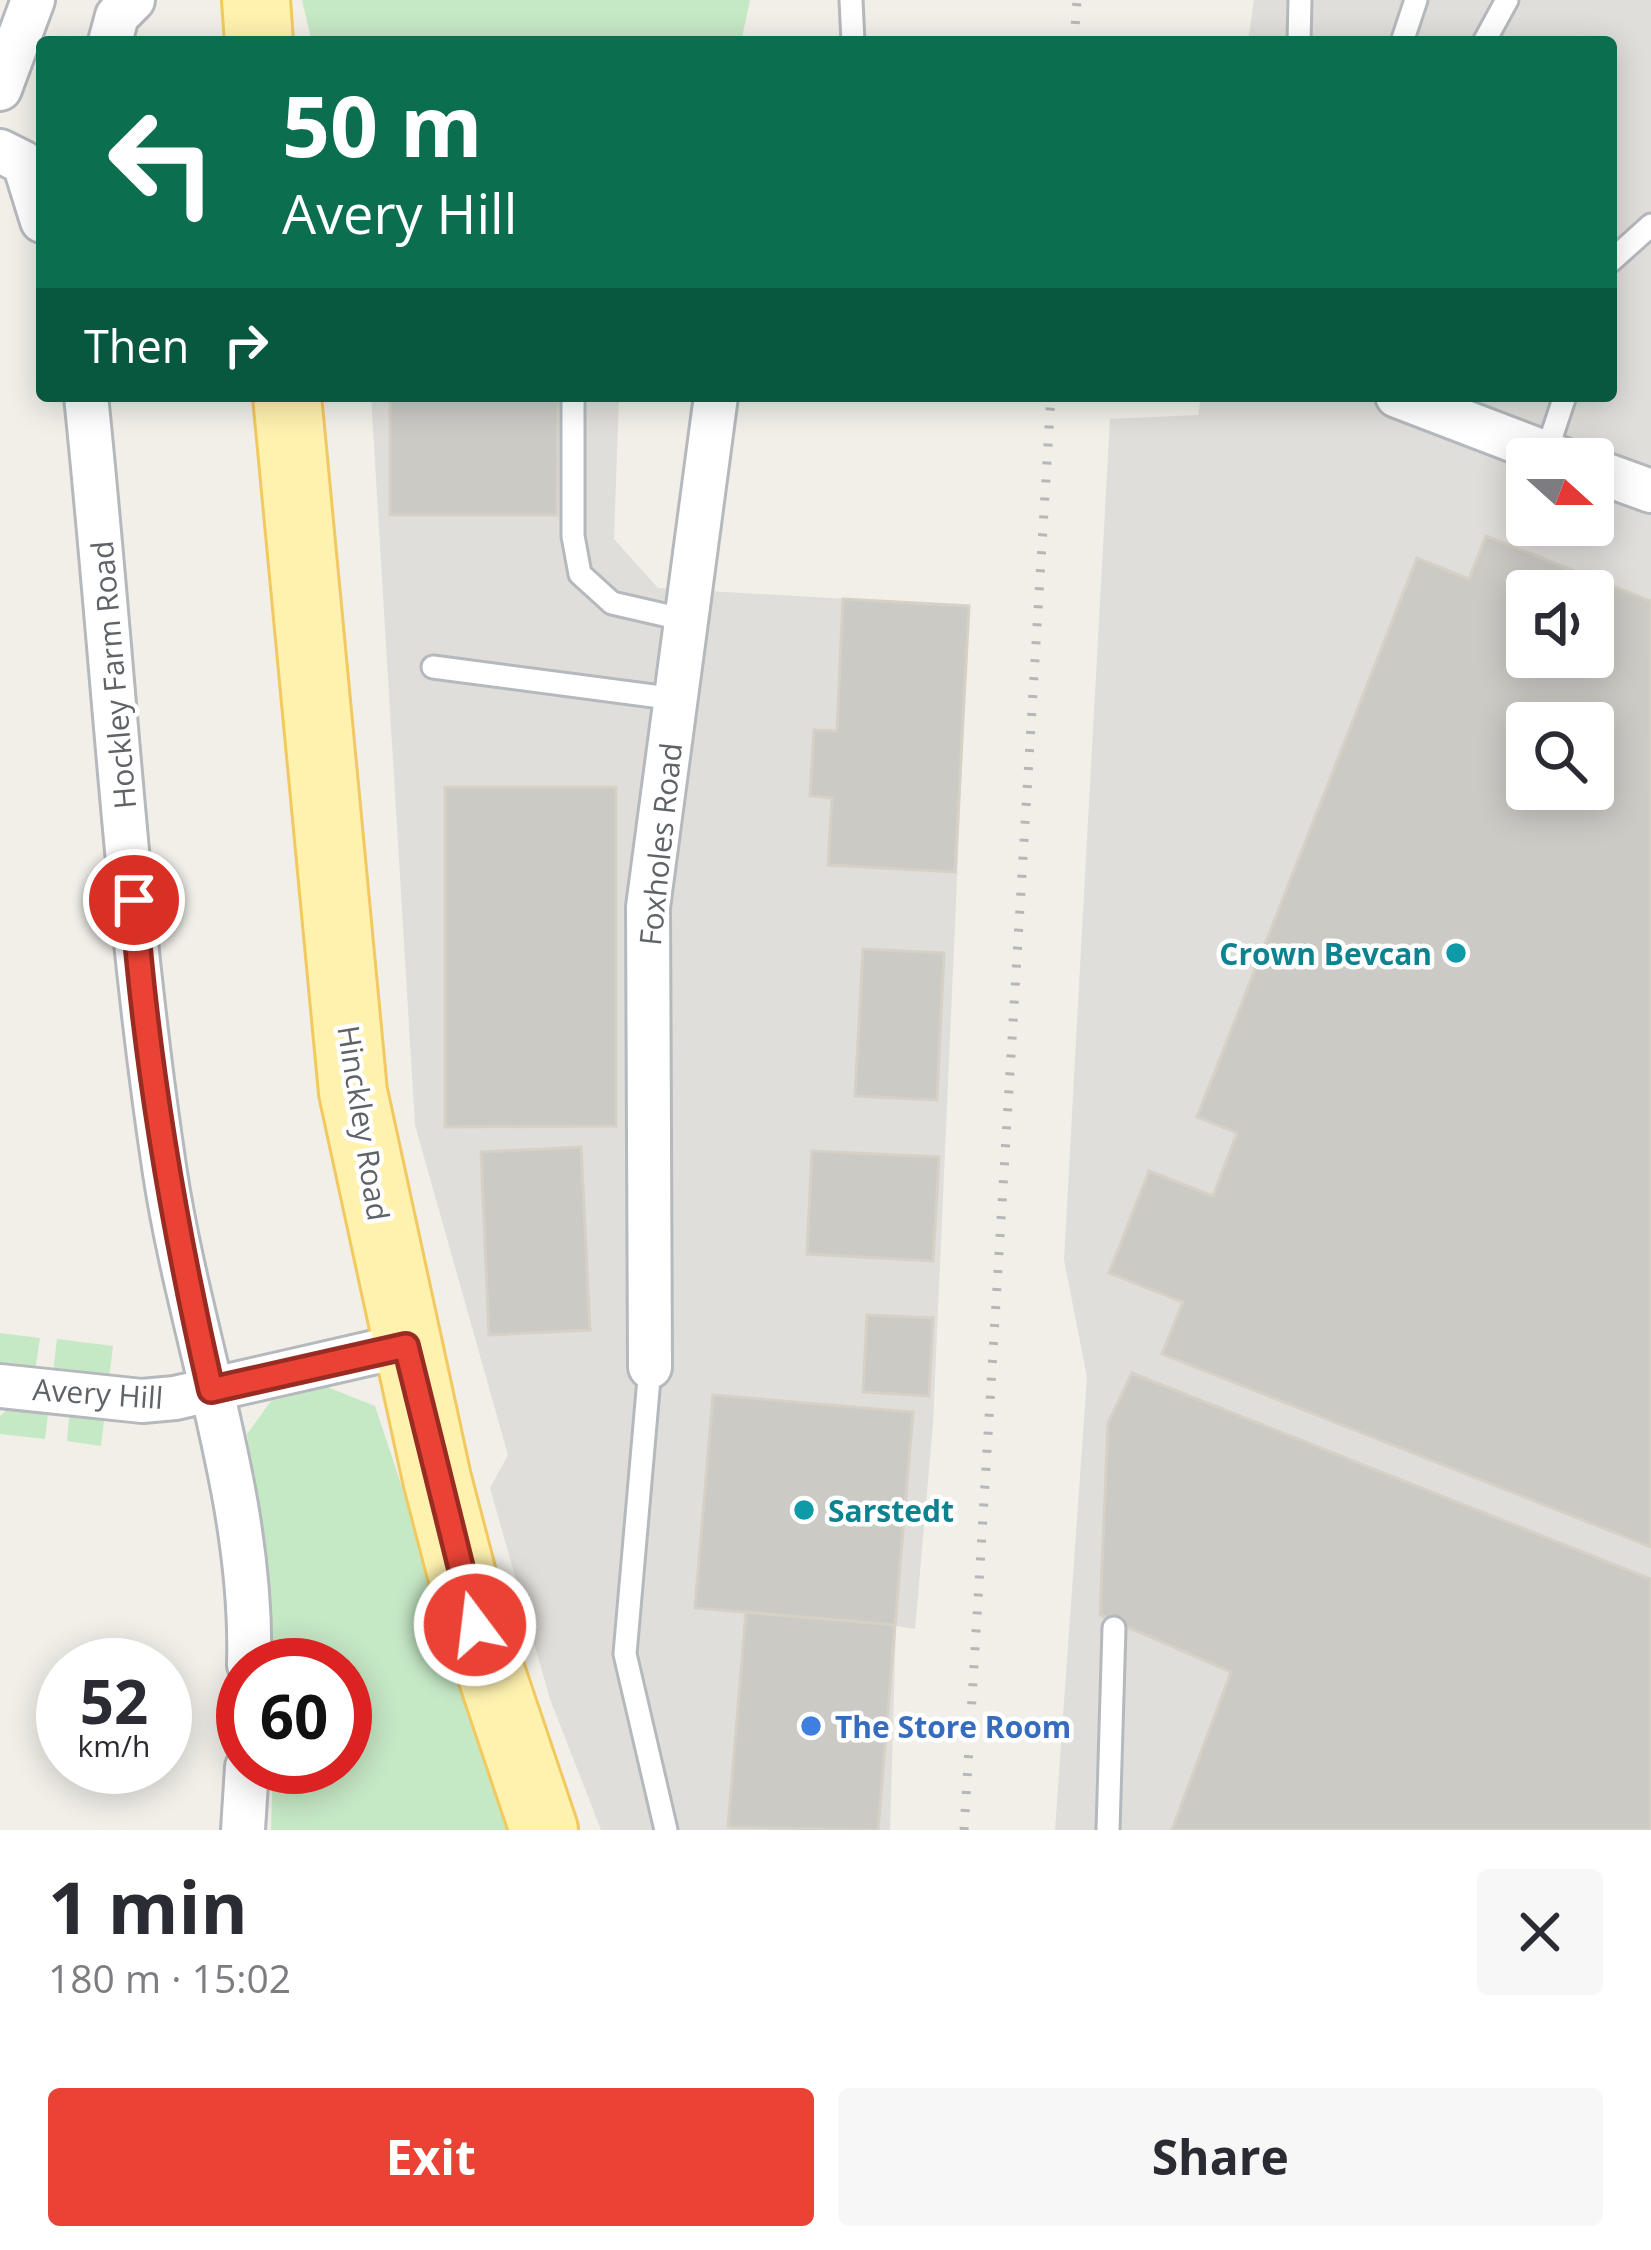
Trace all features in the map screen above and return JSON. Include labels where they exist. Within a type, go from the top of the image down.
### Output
[{"type":"main road","points":[[256,0],[259,36]]},
{"type":"main road","name":"Hinckley Road","points":[[288,402],[353,1092],[406,1346],[475,1625],[544,1830]]},
{"type":"street","points":[[0,88],[33,0]]},
{"type":"street","points":[[112,36],[117,16],[133,0]]},
{"type":"street","points":[[24,166],[36,203]]},
{"type":"street","name":"Hockley Farm Road","points":[[87,402],[145,1039],[172,1220],[238,1535],[247,1638]]},
{"type":"street","name":"Foxholes Road","points":[[650,1367],[648,908],[715,402]]},
{"type":"street","points":[[1412,402],[1507,438]]},
{"type":"street","points":[[1614,478],[1651,491]]},
{"type":"street","name":"Avery Hill","points":[[0,1386],[142,1401],[406,1346]]},
{"type":"street","points":[[243,1830],[245,1794]]},
{"type":"lane","points":[[851,0],[853,36]]},
{"type":"lane","points":[[1299,36],[1300,0]]},
{"type":"lane","points":[[1404,36],[1416,0]]},
{"type":"lane","points":[[1487,36],[1507,0]]},
{"type":"lane","points":[[1617,256],[1651,225]]},
{"type":"lane","points":[[573,402],[573,536],[580,574],[612,603],[686,620]]},
{"type":"lane","points":[[1557,438],[1564,402]]},
{"type":"lane","points":[[433,667],[676,699]]},
{"type":"lane","points":[[650,1367],[625,1654],[667,1830]]},
{"type":"lane","points":[[1108,1830],[1114,1628]]},
{"type":"shaded area","points":[[1254,0],[1651,0],[1651,1830],[1055,1830],[1087,1377],[1064,1260],[1110,419],[1198,415],[1200,402],[1617,402],[1617,36],[1249,36]]},
{"type":"shaded area","points":[[371,402],[619,402],[614,539],[658,588],[969,606],[933,1424],[915,1629],[896,1626],[890,1830],[601,1830],[550,1699],[490,1488],[508,1455],[415,1125]]},
{"type":"green space","points":[[302,0],[750,0],[742,36],[311,36]]},
{"type":"green space","points":[[0,1333],[40,1338],[35,1371],[0,1367]]},
{"type":"green space","points":[[57,1339],[113,1346],[109,1379],[53,1373]]},
{"type":"green space","points":[[327,1387],[375,1406],[516,1830],[271,1830],[272,1794],[372,1794],[372,1638],[271,1638],[270,1594],[247,1434],[271,1401]]},
{"type":"green space","points":[[16,1402],[49,1406],[45,1439],[0,1434],[0,1416]]},
{"type":"green space","points":[[70,1408],[105,1412],[101,1446],[67,1441]]},
{"type":"building","points":[[390,402],[558,402],[557,515],[390,515]]},
{"type":"building","name":"Crown Bevcan","points":[[1486,536],[1572,570],[1506,570],[1506,678],[1614,678],[1614,586],[1651,601],[1651,1547],[1162,1354],[1183,1302],[1109,1273],[1149,1171],[1213,1196],[1237,1133],[1197,1117],[1417,558],[1469,579]]},
{"type":"building","points":[[843,599],[969,606],[955,872],[828,865],[832,798],[810,796],[814,730],[837,731]]},
{"type":"building","points":[[445,787],[616,787],[616,1126],[445,1127]]},
{"type":"building","points":[[863,949],[944,953],[937,1100],[855,1096]]},
{"type":"building","points":[[581,1147],[590,1330],[489,1335],[481,1152]]},
{"type":"building","points":[[812,1151],[939,1157],[933,1261],[807,1254]]},
{"type":"building","points":[[867,1315],[933,1318],[929,1396],[863,1392]]},
{"type":"building","points":[[1132,1373],[1651,1579],[1651,1830],[1172,1830],[1231,1672],[1100,1615],[1108,1423]]},
{"type":"building","name":"Sarstedt","points":[[713,1395],[913,1412],[895,1625],[695,1608]]},
{"type":"building","name":"The Store Room","points":[[746,1612],[895,1625],[878,1830],[728,1827]]},
{"type":"railway","points":[[1074,36],[1077,0]]},
{"type":"railway","points":[[964,1830],[1051,402]]},
{"type":"place","name":"Crown Bevcan","points":[[1456,953]]},
{"type":"place","name":"Sarstedt","points":[[804,1510]]},
{"type":"place","name":"The Store Room","points":[[811,1726]]},
{"type":"route","points":[[134,900],[145,1039],[172,1220],[211,1390],[406,1346],[475,1625]]}]
